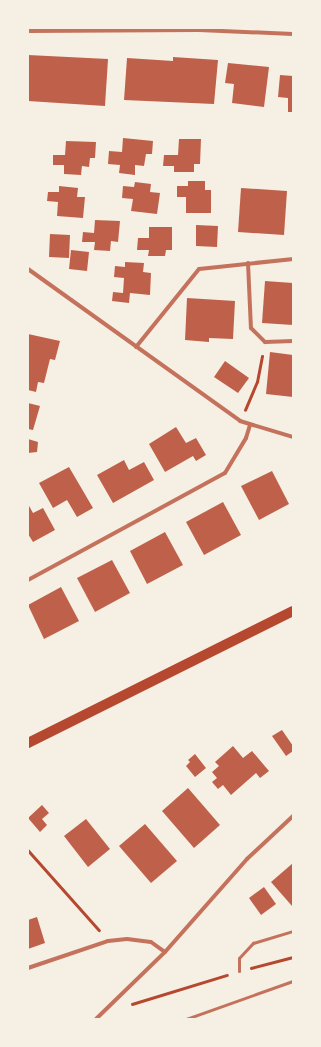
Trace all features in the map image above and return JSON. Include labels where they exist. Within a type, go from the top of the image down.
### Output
[{"type":"main road","points":[[28,743],[293,611]]},
{"type":"street","points":[[28,31],[199,30],[293,34]]},
{"type":"street","points":[[136,347],[200,269],[293,259]]},
{"type":"street","points":[[248,263],[251,328],[265,342],[293,341]]},
{"type":"street","points":[[28,269],[240,421],[293,437]]},
{"type":"street","points":[[28,580],[225,473],[246,438],[250,425]]},
{"type":"street","points":[[96,1019],[165,952],[246,859],[293,816]]},
{"type":"street","points":[[28,968],[108,941],[127,938],[151,942],[165,952]]},
{"type":"lane","points":[[239,971],[239,958],[248,946],[263,939],[293,931]]},
{"type":"lane","points":[[186,1019],[293,981]]},
{"type":"path","points":[[240,421],[257,382],[265,342]]},
{"type":"path","points":[[28,850],[96,926]]},
{"type":"path","points":[[129,1005],[211,980]]},
{"type":"building","points":[[28,55],[108,59],[105,106],[28,101]]},
{"type":"building","points":[[173,57],[218,60],[214,104],[124,100],[127,58],[173,61]]},
{"type":"building","points":[[228,63],[269,67],[264,107],[232,103],[234,84],[225,83]]},
{"type":"building","points":[[280,75],[293,76],[293,112],[288,112],[288,98],[278,97]]},
{"type":"building","points":[[123,138],[153,141],[152,154],[146,154],[144,166],[135,165],[135,175],[119,173],[120,165],[108,164],[109,151],[122,152]]},
{"type":"building","points":[[179,139],[201,139],[200,164],[194,164],[194,172],[174,172],[174,166],[163,166],[164,155],[178,155]]},
{"type":"building","points":[[66,141],[96,142],[95,158],[90,158],[89,167],[82,166],[81,175],[64,174],[64,165],[53,165],[53,155],[65,155]]},
{"type":"building","points":[[188,181],[205,181],[205,190],[211,190],[211,213],[186,213],[186,197],[177,197],[177,186],[188,186]]},
{"type":"building","points":[[135,182],[151,184],[150,192],[160,193],[157,214],[131,211],[133,199],[122,198],[123,186],[134,187]]},
{"type":"building","points":[[59,186],[78,188],[77,197],[85,197],[83,218],[57,216],[58,202],[47,201],[48,192],[59,192]]},
{"type":"building","points":[[241,188],[287,191],[284,235],[238,232]]},
{"type":"building","points":[[95,220],[120,221],[118,242],[111,241],[110,251],[94,250],[95,242],[82,242],[83,232],[94,233]]},
{"type":"building","points":[[196,225],[218,226],[217,247],[196,246]]},
{"type":"building","points":[[149,227],[172,227],[172,250],[166,250],[165,256],[148,256],[149,250],[137,250],[138,238],[149,238]]},
{"type":"building","points":[[50,234],[70,235],[69,258],[49,257]]},
{"type":"building","points":[[71,250],[89,252],[87,271],[69,269]]},
{"type":"building","points":[[125,262],[144,263],[143,272],[151,273],[150,295],[130,293],[129,303],[112,301],[113,292],[123,293],[124,278],[114,277],[115,266],[125,267]]},
{"type":"building","points":[[265,281],[293,283],[293,325],[262,323]]},
{"type":"building","points":[[187,298],[235,301],[233,339],[209,338],[209,342],[185,340]]},
{"type":"building","points":[[28,334],[60,341],[55,360],[50,359],[44,383],[38,382],[36,392],[28,390]]},
{"type":"building","points":[[270,352],[293,355],[293,397],[266,394]]},
{"type":"building","points":[[225,361],[249,378],[238,393],[214,377]]},
{"type":"building","points":[[28,403],[40,406],[33,430],[28,429]]},
{"type":"building","points":[[176,427],[186,443],[196,438],[206,455],[196,461],[193,456],[165,472],[149,444]]},
{"type":"building","points":[[28,439],[38,442],[37,452],[28,453]]},
{"type":"building","points":[[124,460],[129,470],[144,462],[154,480],[113,503],[97,475]]},
{"type":"building","points":[[69,467],[93,508],[77,517],[67,500],[53,508],[39,483]]},
{"type":"building","points":[[272,471],[289,504],[259,520],[241,486]]},
{"type":"building","points":[[223,502],[241,535],[204,555],[186,522]]},
{"type":"building","points":[[28,504],[33,513],[43,508],[55,530],[33,542],[28,534]]},
{"type":"building","points":[[165,532],[183,565],[147,584],[130,551]]},
{"type":"building","points":[[112,560],[130,593],[95,612],[77,578]]},
{"type":"building","points":[[61,587],[79,621],[44,639],[28,605]]},
{"type":"building","points":[[282,730],[293,746],[293,751],[286,756],[272,736]]},
{"type":"building","points":[[233,746],[243,758],[252,751],[269,771],[260,778],[256,773],[231,795],[223,785],[218,789],[212,782],[217,778],[212,772],[219,766],[215,762]]},
{"type":"building","points":[[195,754],[206,768],[195,777],[186,766],[190,762],[188,760]]},
{"type":"building","points":[[188,788],[220,825],[194,848],[162,811]]},
{"type":"building","points":[[42,805],[49,813],[42,819],[47,825],[40,832],[28,818]]},
{"type":"building","points":[[86,819],[110,849],[88,867],[64,836]]},
{"type":"building","points":[[145,824],[177,861],[151,883],[119,846]]},
{"type":"building","points":[[293,863],[293,905],[292,906],[271,882]]},
{"type":"building","points":[[264,887],[276,904],[261,915],[249,898]]},
{"type":"building","points":[[37,917],[45,943],[28,949],[28,920]]}]
